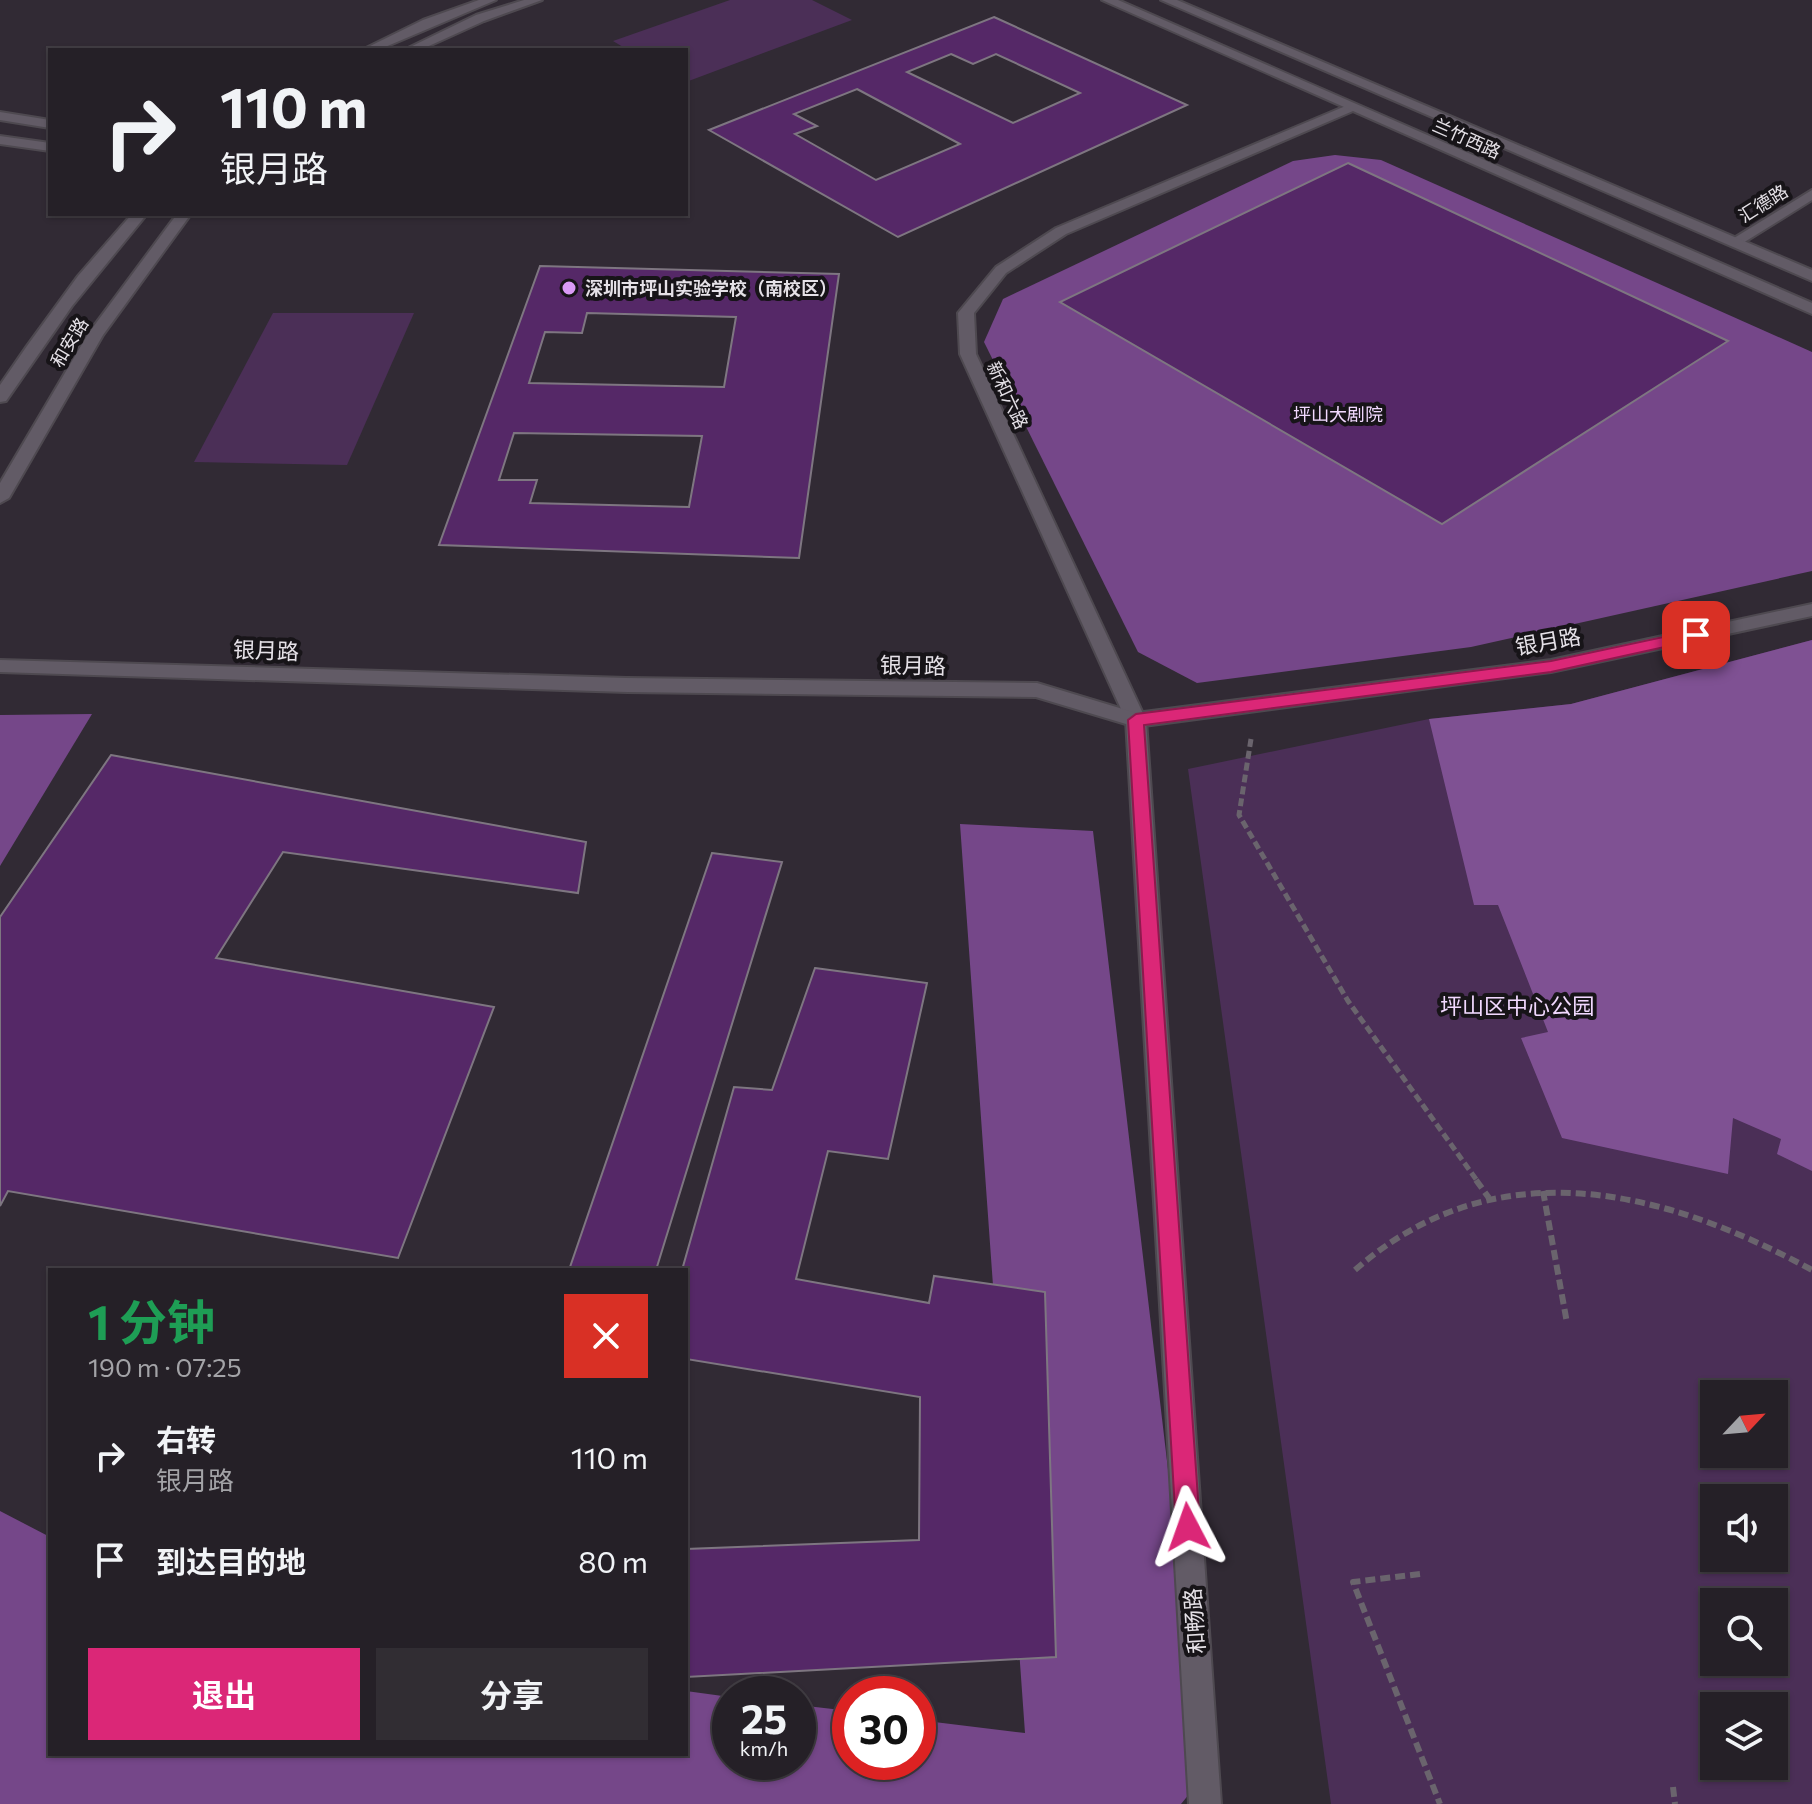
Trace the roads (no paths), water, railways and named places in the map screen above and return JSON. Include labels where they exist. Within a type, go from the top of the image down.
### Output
[{"type":"street","points":[[372,48],[427,23],[491,0]]},
{"type":"street","points":[[414,48],[480,18],[536,0]]},
{"type":"street","name":"兰竹西路","points":[[1108,0],[1812,309]]},
{"type":"street","name":"兰竹西路","points":[[1167,0],[1812,276]]},
{"type":"street","name":"新和六路","points":[[1136,720],[968,354],[966,313],[1001,270],[1061,231],[1353,108]]},
{"type":"street","points":[[0,116],[48,124]]},
{"type":"street","points":[[0,140],[48,147]]},
{"type":"street","name":"汇德路","points":[[1733,243],[1812,194]]},
{"type":"street","name":"和安路","points":[[0,397],[107,249],[158,218]]},
{"type":"street","name":"和安路","points":[[0,498],[96,334],[158,218]]},
{"type":"street","name":"银月路","points":[[0,666],[627,685],[1037,690],[1136,720],[1551,666],[1812,610]]},
{"type":"street","name":"和畅路","points":[[1136,720],[1205,1804]]},
{"type":"place","name":"深圳市坪山实验学校（南校区）","points":[[569,288]]},
{"type":"park label","name":"坪山大剧院","points":[[1338,414]]},
{"type":"park label","name":"坪山区中心公园","points":[[1517,1005]]}]
